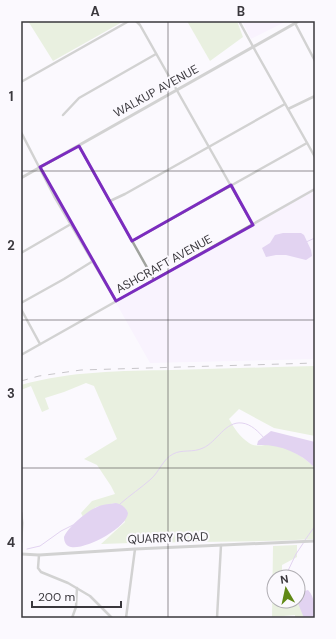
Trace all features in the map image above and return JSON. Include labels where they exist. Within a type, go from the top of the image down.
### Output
[{"type":"street","points":[[21,82],[129,21]]},
{"type":"street","points":[[136,21],[140,24],[252,226]]},
{"type":"street","points":[[239,21],[315,157]]},
{"type":"street","name":"WALKUP AVENUE","points":[[21,178],[299,21]]},
{"type":"street","points":[[295,23],[315,61]]},
{"type":"street","points":[[63,115],[79,98],[156,54]]},
{"type":"street","points":[[288,109],[315,96]]},
{"type":"street","points":[[110,201],[285,104]]},
{"type":"street","points":[[21,132],[70,224],[116,301]]},
{"type":"street","points":[[132,240],[307,143]]},
{"type":"street","points":[[79,146],[154,280]]},
{"type":"street","name":"ASHCRAFT AVENUE","points":[[21,355],[315,190]]},
{"type":"street","points":[[21,252],[70,224]]},
{"type":"street","points":[[21,303],[93,261]]},
{"type":"street","points":[[21,309],[40,344]]},
{"type":"street","points":[[21,513],[21,542]]},
{"type":"street","name":"QUARRY ROAD","points":[[21,554],[39,555],[135,548],[221,546],[315,541]]},
{"type":"street","points":[[217,618],[221,546]]},
{"type":"street","points":[[126,618],[135,548]]},
{"type":"street","points":[[39,555],[38,568],[40,572],[68,583],[90,596],[112,618]]},
{"type":"street","points":[[72,618],[76,607],[77,588]]},
{"type":"highlighted area","points":[[79,146],[132,241],[231,185],[253,225],[116,301],[40,167]]},
{"type":"shaded area","points":[[242,21],[287,21],[251,39]]},
{"type":"shaded area","points":[[315,187],[315,359],[150,363],[116,303]]},
{"type":"shaded area","points":[[283,233],[301,233],[304,235],[311,250],[312,256],[306,260],[286,255],[266,257],[262,248],[270,243],[275,235]]},
{"type":"shaded area","points":[[271,431],[315,442],[315,468],[296,453],[289,450],[273,446],[257,445],[258,441]]},
{"type":"shaded area","points":[[116,503],[124,506],[128,513],[126,519],[121,525],[95,542],[77,547],[67,545],[64,537],[69,529],[78,520],[97,507]]},
{"type":"shaded area","points":[[308,590],[313,600],[315,607],[315,618],[304,618],[300,609],[306,609],[306,591]]},
{"type":"green space","points":[[28,21],[124,21],[53,61]]},
{"type":"green space","points":[[187,21],[237,21],[243,37],[210,61]]},
{"type":"green space","points":[[315,366],[315,436],[274,428],[239,409],[229,419],[243,438],[249,443],[258,446],[274,445],[285,448],[302,457],[315,468],[315,539],[101,544],[125,522],[116,503],[96,507],[83,517],[81,513],[92,501],[115,494],[97,465],[84,459],[117,439],[94,386],[86,383],[45,398],[49,409],[42,412],[31,386],[21,390],[21,385],[39,380],[77,374]]},
{"type":"green space","points":[[297,545],[297,557],[282,565],[282,569],[273,569],[273,546]]},
{"type":"green space","points":[[306,601],[315,603],[315,618],[295,618],[295,615],[272,617],[272,609],[306,609]]},
{"type":"waterway","points":[[306,242],[315,238]]},
{"type":"waterway","points":[[120,504],[151,479],[170,456],[184,451],[203,448],[231,425],[236,423],[249,425],[264,438]]},
{"type":"waterway","points":[[27,549],[40,546],[61,531],[73,525]]},
{"type":"waterway","points":[[305,540],[315,526]]},
{"type":"waterway","points":[[289,569],[304,542]]},
{"type":"railway","points":[[21,381],[39,376],[81,370],[315,363]]}]
